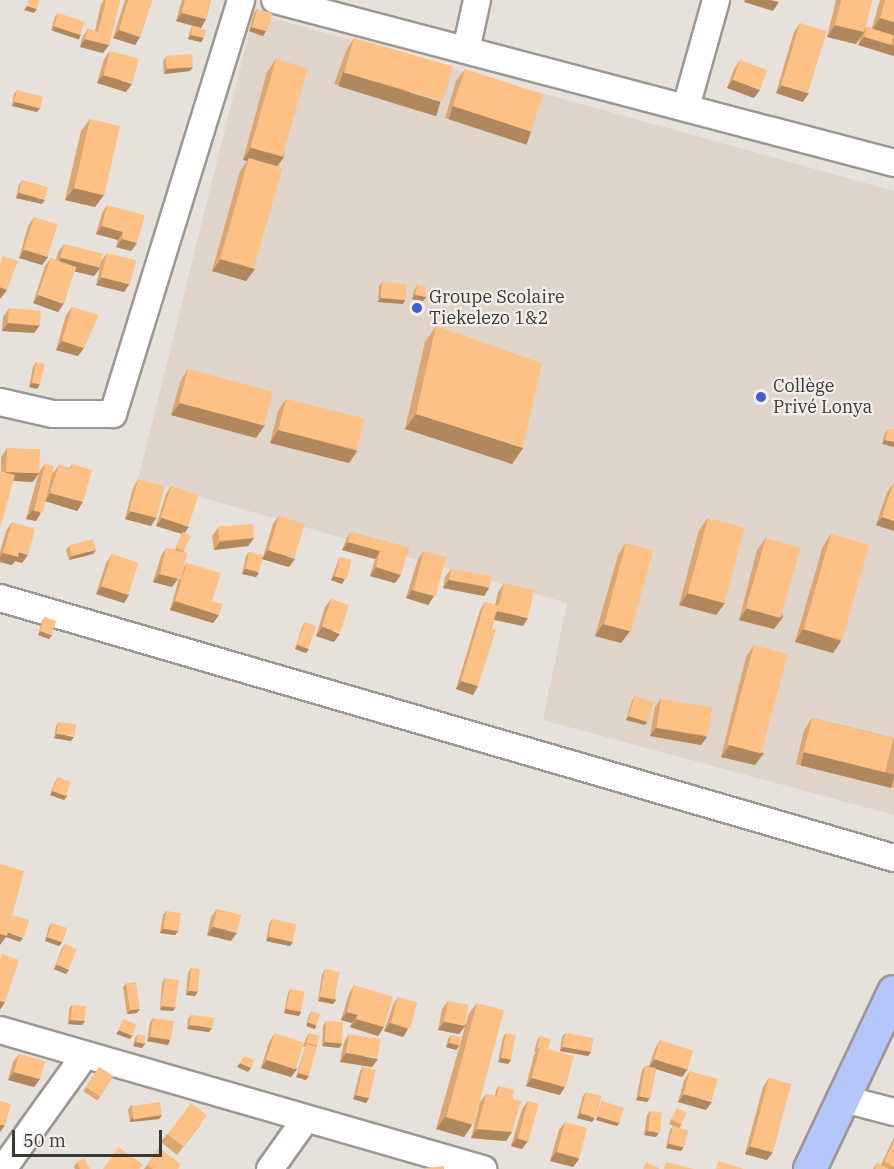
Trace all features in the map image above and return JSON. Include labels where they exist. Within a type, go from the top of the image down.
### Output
[{"type":"main road","points":[[810,1169],[894,993]]},
{"type":"street","points":[[0,402],[53,414],[113,414],[241,0]]},
{"type":"street","points":[[275,0],[894,163]]},
{"type":"street","points":[[466,50],[477,0]]},
{"type":"street","points":[[686,107],[716,0]]},
{"type":"street","points":[[0,597],[894,858]]},
{"type":"street","points":[[0,1030],[483,1169]]},
{"type":"street","points":[[3,1169],[85,1055]]},
{"type":"street","points":[[844,1099],[894,1112]]},
{"type":"street","points":[[270,1169],[305,1119]]},
{"type":"shaded area","points":[[254,13],[894,191],[894,815],[543,720],[567,603],[138,479]]},
{"type":"building","points":[[28,0],[39,0],[37,9],[27,6]]},
{"type":"building","points":[[106,0],[120,0],[109,45],[85,39],[88,29],[98,32]]},
{"type":"building","points":[[128,0],[152,0],[140,37],[119,30]]},
{"type":"building","points":[[185,0],[211,0],[206,19],[182,13]]},
{"type":"building","points":[[841,0],[872,0],[864,32],[835,25]]},
{"type":"building","points":[[885,0],[894,0],[894,22],[880,18]]},
{"type":"building","points":[[257,9],[272,13],[268,31],[252,27]]},
{"type":"building","points":[[58,13],[85,22],[80,35],[54,26]]},
{"type":"building","points":[[800,23],[827,31],[808,93],[781,85]]},
{"type":"building","points":[[192,26],[206,30],[204,38],[191,35]]},
{"type":"building","points":[[867,27],[894,35],[891,45],[864,37]]},
{"type":"building","points":[[354,38],[453,66],[443,101],[344,73]]},
{"type":"building","points":[[110,51],[139,59],[133,83],[104,75]]},
{"type":"building","points":[[192,54],[193,67],[167,69],[166,56]]},
{"type":"building","points":[[276,59],[308,68],[282,157],[251,147]]},
{"type":"building","points":[[740,60],[767,70],[760,90],[733,80]]},
{"type":"building","points":[[465,69],[543,94],[531,131],[453,106]]},
{"type":"building","points":[[17,90],[43,97],[40,109],[14,102]]},
{"type":"building","points":[[90,119],[120,126],[104,195],[74,188]]},
{"type":"building","points":[[249,158],[283,168],[254,269],[220,259]]},
{"type":"building","points":[[22,180],[48,187],[45,200],[19,193]]},
{"type":"building","points":[[107,205],[145,215],[137,243],[122,239],[123,232],[102,226]]},
{"type":"building","points":[[34,217],[58,225],[47,257],[23,249]]},
{"type":"building","points":[[64,244],[103,254],[99,267],[61,258]]},
{"type":"building","points":[[107,253],[136,260],[130,285],[101,277]]},
{"type":"building","points":[[3,256],[18,261],[7,290],[0,287],[0,264]]},
{"type":"building","points":[[51,258],[76,267],[63,304],[38,295]]},
{"type":"building","points":[[382,282],[407,284],[406,300],[381,298]]},
{"type":"building","points":[[417,285],[427,287],[425,297],[415,295]]},
{"type":"building","points":[[72,307],[99,315],[84,348],[62,341]]},
{"type":"building","points":[[9,308],[41,311],[40,326],[8,323]]},
{"type":"building","points":[[436,326],[542,363],[523,448],[416,414]]},
{"type":"building","points":[[36,362],[45,364],[40,384],[32,383]]},
{"type":"building","points":[[188,369],[273,392],[264,426],[179,403]]},
{"type":"building","points":[[286,399],[365,419],[357,450],[278,430]]},
{"type":"building","points":[[888,429],[894,430],[894,442],[885,440]]},
{"type":"building","points":[[7,448],[40,449],[39,473],[6,472]]},
{"type":"building","points":[[45,464],[54,466],[43,513],[34,511]]},
{"type":"building","points":[[72,464],[92,470],[83,502],[50,493],[59,465],[71,469]]},
{"type":"building","points":[[0,471],[15,475],[0,529]]},
{"type":"building","points":[[138,479],[165,486],[157,518],[129,511]]},
{"type":"building","points":[[894,484],[894,521],[882,517]]},
{"type":"building","points":[[171,486],[199,495],[188,526],[161,517]]},
{"type":"building","points":[[279,516],[305,524],[294,558],[268,550]]},
{"type":"building","points":[[708,518],[745,528],[725,603],[688,593]]},
{"type":"building","points":[[12,522],[35,529],[28,555],[19,552],[18,557],[3,553]]},
{"type":"building","points":[[253,524],[254,538],[219,540],[218,526]]},
{"type":"building","points":[[183,532],[191,536],[183,551],[175,547]]},
{"type":"building","points":[[351,532],[409,548],[401,575],[376,567],[380,551],[348,542]]},
{"type":"building","points":[[831,534],[869,545],[842,640],[804,629]]},
{"type":"building","points":[[766,538],[801,548],[780,618],[746,608]]},
{"type":"building","points":[[93,539],[96,550],[72,556],[69,545]]},
{"type":"building","points":[[626,543],[653,550],[631,631],[604,624]]},
{"type":"building","points":[[166,548],[187,553],[181,579],[160,574]]},
{"type":"building","points":[[424,551],[446,557],[436,597],[413,591]]},
{"type":"building","points":[[249,552],[263,555],[259,572],[245,569]]},
{"type":"building","points":[[112,554],[139,563],[128,595],[101,586]]},
{"type":"building","points":[[340,557],[352,560],[347,579],[335,576]]},
{"type":"building","points":[[187,563],[221,573],[212,601],[223,604],[219,615],[175,601]]},
{"type":"building","points":[[451,569],[491,576],[489,587],[449,580]]},
{"type":"building","points":[[504,583],[534,590],[528,618],[497,611],[491,628],[496,630],[478,686],[461,681],[485,602],[499,606]]},
{"type":"building","points":[[331,599],[349,605],[340,632],[322,627]]},
{"type":"building","points":[[45,617],[56,621],[51,635],[40,631]]},
{"type":"building","points":[[305,622],[316,626],[308,649],[297,645]]},
{"type":"building","points":[[754,645],[788,654],[761,754],[727,744]]},
{"type":"building","points":[[635,696],[654,702],[648,722],[629,716]]},
{"type":"building","points":[[661,699],[712,707],[708,736],[656,728]]},
{"type":"building","points":[[812,718],[894,738],[885,772],[804,752]]},
{"type":"building","points":[[58,722],[76,724],[75,736],[57,734]]},
{"type":"building","points":[[58,777],[71,782],[66,796],[53,791]]},
{"type":"building","points":[[0,864],[24,871],[7,936],[0,934]]},
{"type":"building","points":[[217,909],[241,915],[237,933],[213,926]]},
{"type":"building","points":[[166,911],[181,913],[178,931],[163,929]]},
{"type":"building","points":[[13,915],[29,920],[24,937],[8,932]]},
{"type":"building","points":[[272,919],[296,924],[293,942],[268,937]]},
{"type":"building","points":[[52,923],[67,928],[63,942],[47,937]]},
{"type":"building","points":[[65,944],[77,949],[68,969],[56,964]]},
{"type":"building","points":[[2,954],[19,960],[5,1002],[0,1001]]},
{"type":"building","points":[[191,968],[200,969],[198,992],[189,991]]},
{"type":"building","points":[[325,969],[340,972],[334,999],[320,996]]},
{"type":"building","points":[[165,978],[179,980],[175,1008],[161,1006]]},
{"type":"building","points":[[136,982],[140,1009],[130,1010],[126,983]]},
{"type":"building","points":[[354,985],[393,997],[384,1027],[356,1019],[358,1015],[347,1012]]},
{"type":"building","points":[[290,989],[305,992],[301,1011],[286,1009]]},
{"type":"building","points":[[398,997],[417,1002],[410,1028],[391,1023]]},
{"type":"building","points":[[448,1001],[469,1005],[465,1026],[444,1022]]},
{"type":"building","points":[[477,1003],[504,1010],[474,1124],[446,1117]]},
{"type":"building","points":[[72,1005],[86,1006],[85,1021],[71,1020]]},
{"type":"building","points":[[312,1011],[320,1014],[316,1025],[308,1022]]},
{"type":"building","points":[[191,1015],[214,1018],[213,1028],[190,1025]]},
{"type":"building","points":[[153,1018],[174,1021],[171,1040],[150,1037]]},
{"type":"building","points":[[123,1019],[137,1025],[132,1036],[118,1030]]},
{"type":"building","points":[[326,1021],[343,1022],[342,1043],[325,1042]]},
{"type":"building","points":[[275,1033],[304,1043],[295,1070],[266,1059]]},
{"type":"building","points":[[309,1033],[320,1036],[317,1046],[306,1043]]},
{"type":"building","points":[[506,1033],[516,1035],[511,1059],[501,1058]]},
{"type":"building","points":[[565,1033],[594,1038],[591,1052],[563,1047]]},
{"type":"building","points":[[138,1034],[146,1036],[144,1044],[136,1042]]},
{"type":"building","points":[[349,1034],[381,1039],[378,1058],[346,1053]]},
{"type":"building","points":[[451,1035],[461,1037],[459,1045],[449,1043]]},
{"type":"building","points":[[540,1036],[551,1039],[548,1049],[537,1048]]},
{"type":"building","points":[[660,1040],[693,1051],[687,1070],[654,1059]]},
{"type":"building","points":[[306,1044],[317,1047],[309,1076],[298,1073]]},
{"type":"building","points":[[540,1047],[574,1056],[566,1087],[532,1078]]},
{"type":"building","points":[[19,1054],[45,1061],[40,1079],[14,1072]]},
{"type":"building","points":[[243,1056],[254,1060],[252,1068],[240,1064]]},
{"type":"building","points":[[645,1066],[656,1068],[650,1098],[640,1097]]},
{"type":"building","points":[[99,1067],[113,1076],[100,1096],[86,1087]]},
{"type":"building","points":[[363,1067],[376,1070],[369,1098],[356,1095]]},
{"type":"building","points":[[690,1071],[718,1079],[711,1102],[683,1094]]},
{"type":"building","points":[[769,1078],[791,1084],[773,1153],[751,1147]]},
{"type":"building","points":[[499,1086],[515,1090],[512,1100],[497,1096]]},
{"type":"building","points":[[586,1092],[601,1096],[596,1117],[580,1113]]},
{"type":"building","points":[[486,1094],[521,1101],[512,1132],[477,1129]]},
{"type":"building","points":[[0,1101],[11,1104],[5,1125],[0,1125]]},
{"type":"building","points":[[528,1101],[539,1104],[529,1142],[518,1139]]},
{"type":"building","points":[[602,1101],[624,1108],[619,1123],[597,1116]]},
{"type":"building","points":[[160,1102],[162,1115],[133,1119],[131,1107]]},
{"type":"building","points":[[191,1103],[207,1115],[184,1146],[168,1134]]},
{"type":"building","points":[[677,1108],[687,1113],[681,1125],[671,1120]]},
{"type":"building","points":[[650,1111],[662,1112],[660,1132],[648,1131]]},
{"type":"building","points":[[565,1122],[587,1128],[579,1158],[557,1152]]},
{"type":"building","points":[[673,1126],[688,1130],[684,1148],[668,1143]]},
{"type":"building","points":[[894,1141],[894,1167],[884,1162]]},
{"type":"building","points":[[119,1147],[143,1165],[139,1169],[103,1169]]},
{"type":"building","points":[[159,1148],[181,1164],[178,1169],[153,1169],[147,1165]]},
{"type":"building","points":[[84,1158],[90,1169],[80,1169],[77,1162]]},
{"type":"building","points":[[718,1161],[744,1169],[716,1169]]},
{"type":"building","points":[[646,1162],[659,1168],[659,1169],[643,1169]]},
{"type":"building","points":[[666,1162],[694,1169],[664,1169]]},
{"type":"building","points":[[877,1163],[889,1169],[875,1169]]},
{"type":"building","points":[[444,1166],[444,1169],[425,1169],[425,1168]]},
{"type":"place","name":"Groupe Scolaire Tiekelezo 1&2","points":[[417,308]]},
{"type":"place","name":"Collège Privé Lonya","points":[[761,397]]}]
